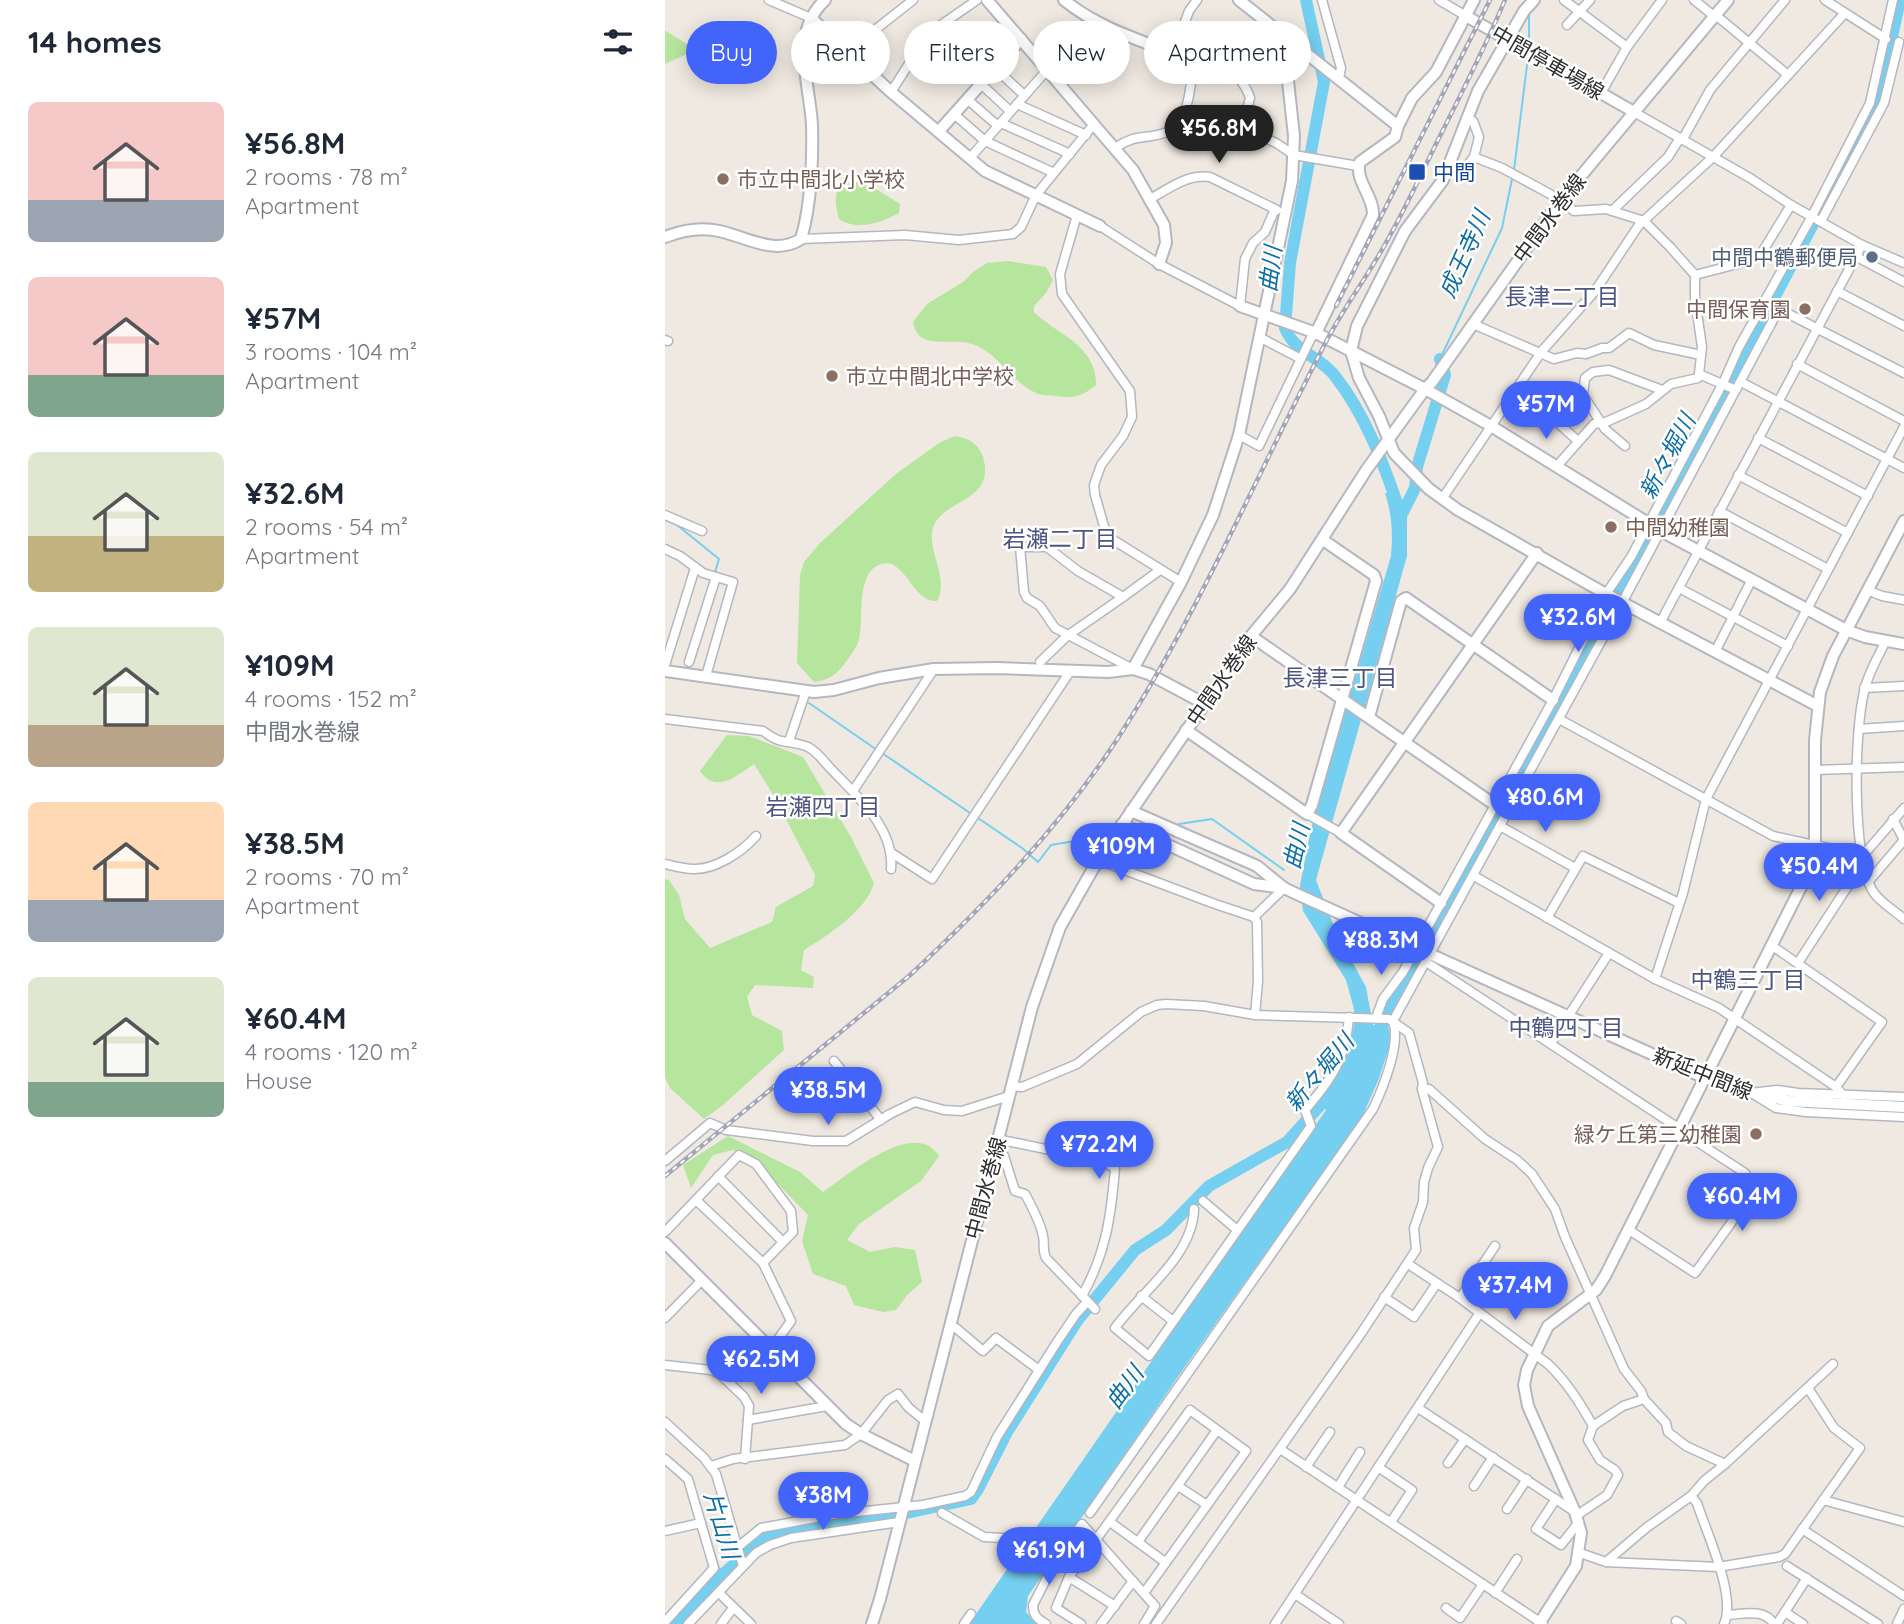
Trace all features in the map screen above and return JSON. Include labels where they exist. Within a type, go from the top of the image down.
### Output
[{"type":"street","points":[[769,0],[814,21]]},
{"type":"street","points":[[801,239],[812,157],[812,122],[803,65],[811,18],[825,0]]},
{"type":"street","points":[[886,21],[913,0]]},
{"type":"street","points":[[948,21],[977,0]]},
{"type":"street","points":[[987,0],[1033,54]]},
{"type":"street","points":[[1064,0],[1085,16],[1144,42]]},
{"type":"street","points":[[1185,21],[1197,0]]},
{"type":"street","points":[[1239,0],[1266,21]]},
{"type":"street","points":[[1322,0],[1341,68],[1339,78]]},
{"type":"street","points":[[1439,0],[1466,16],[1474,0]]},
{"type":"street","points":[[1534,0],[1524,12],[1478,91],[1447,172],[1405,231],[1357,326],[1351,351],[1359,378],[1379,416],[1385,442],[1411,472],[1442,499],[1614,598],[1818,706]]},
{"type":"street","points":[[1564,0],[1627,47]]},
{"type":"street","points":[[1567,25],[1590,0]]},
{"type":"street","points":[[1601,93],[1627,47],[1662,0]]},
{"type":"street","points":[[1694,0],[1788,75]]},
{"type":"street","name":"中間水巻線","points":[[871,1624],[1032,1007],[1050,950],[1073,901],[1122,824],[1251,636],[1290,589],[1385,442],[1432,382],[1560,201],[1728,0]]},
{"type":"street","points":[[1612,211],[1668,157],[1680,138],[1684,137],[1710,90],[1785,0]]},
{"type":"street","points":[[1825,0],[1886,39]]},
{"type":"street","points":[[1816,219],[1870,103],[1893,0]]},
{"type":"street","points":[[1442,499],[1540,355],[1595,291],[1626,242],[1644,221],[1713,157],[1844,14]]},
{"type":"street","name":"中間停車場線","points":[[1358,166],[1365,157],[1392,141],[1412,98],[1436,72],[1466,16],[1634,112]]},
{"type":"street","points":[[1382,1019],[1474,876],[1559,719],[1631,557],[1654,528],[1731,386],[1739,347],[1884,103],[1899,42]]},
{"type":"street","points":[[1311,56],[1398,126]]},
{"type":"street","points":[[891,92],[904,72]]},
{"type":"street","points":[[882,84],[985,172],[1100,226],[1159,264],[1240,306],[1351,351],[1425,389],[1557,466],[1654,528],[1846,630],[1885,642],[1904,644]]},
{"type":"street","points":[[939,131],[981,84],[1014,108],[1086,135]]},
{"type":"street","points":[[1013,84],[1024,95]]},
{"type":"street","points":[[969,158],[1034,84]]},
{"type":"street","points":[[1059,84],[1133,170],[1150,199],[1164,225],[1165,249],[1159,264]]},
{"type":"street","points":[[1115,148],[1128,139],[1169,132],[1178,125],[1188,103],[1189,84]]},
{"type":"street","points":[[1239,435],[1259,446],[1373,215],[1373,202],[1358,172],[1358,166],[1299,156],[1249,130],[1245,117],[1250,98],[1242,84]]},
{"type":"street","points":[[1133,668],[1181,582],[1213,515],[1239,435],[1261,338],[1270,317],[1286,214],[1299,156],[1289,84]]},
{"type":"street","points":[[967,99],[999,124],[1070,155]]},
{"type":"street","points":[[1634,112],[1862,245],[1904,263]]},
{"type":"street","points":[[954,114],[985,141],[1054,173]]},
{"type":"street","points":[[1447,172],[1460,173],[1474,157],[1479,137],[1473,121],[1467,118]]},
{"type":"street","points":[[665,237],[697,229],[716,230],[778,248],[801,239],[905,235],[959,240],[1007,236],[1021,227],[1035,195],[1094,124]]},
{"type":"street","points":[[1474,157],[1502,168],[1574,211],[1606,209],[1644,221],[1695,275],[1702,355],[1697,378],[1671,384],[1646,404],[1594,424],[1557,466]]},
{"type":"street","points":[[1150,199],[1189,177],[1210,177],[1286,214]]},
{"type":"street","points":[[1695,275],[1745,262],[1761,254],[1791,205]]},
{"type":"street","points":[[1240,306],[1245,259],[1253,243],[1265,232],[1275,209]]},
{"type":"street","points":[[1077,215],[1060,274],[1062,294],[1130,391],[1132,417],[1123,436],[1096,475],[1095,495],[1106,533],[1110,538],[1181,582]]},
{"type":"street","points":[[1660,623],[1862,245]]},
{"type":"street","points":[[1855,256],[1904,282]]},
{"type":"street","points":[[1837,291],[1904,327]]},
{"type":"street","points":[[1382,1019],[1383,999],[1403,972],[1423,953],[1441,903],[1553,700],[1654,528],[1731,386],[1779,309],[1904,373]]},
{"type":"street","points":[[1473,324],[1554,359],[1614,346],[1629,333],[1654,345],[1702,355]]},
{"type":"street","points":[[1261,338],[1301,358]]},
{"type":"street","points":[[1797,364],[1904,421]]},
{"type":"street","points":[[1625,446],[1602,423],[1583,395],[1583,383],[1589,374],[1609,370],[1662,390]]},
{"type":"street","points":[[1699,374],[1779,401],[1904,468]]},
{"type":"street","points":[[1518,387],[1579,441]]},
{"type":"street","points":[[1655,979],[1679,903],[1706,799],[1904,427]]},
{"type":"street","points":[[1758,438],[1868,496]]},
{"type":"street","points":[[1738,475],[1848,533]]},
{"type":"street","points":[[1719,511],[1828,569]]},
{"type":"street","points":[[665,515],[702,531]]},
{"type":"street","points":[[1280,1449],[1538,1623],[1571,1577],[1580,1553],[1581,1533],[1577,1517],[1525,1396],[1527,1370],[1548,1326],[1601,1284],[1805,878],[1815,844],[1814,770],[1818,706],[1826,671],[1904,521]]},
{"type":"street","points":[[1310,815],[1376,580],[1372,574],[1323,540]]},
{"type":"street","points":[[1123,597],[1078,572],[1048,547],[1020,547],[1024,592],[1045,612],[1055,628],[1205,704]]},
{"type":"street","points":[[666,552],[680,556],[695,568],[733,582],[706,676]]},
{"type":"street","points":[[1337,832],[1405,742],[1537,554]]},
{"type":"street","points":[[665,665],[695,568]]},
{"type":"street","points":[[1040,662],[1067,636],[1160,570]]},
{"type":"street","points":[[689,662],[716,577]]},
{"type":"street","points":[[1715,652],[1752,579]]},
{"type":"street","points":[[1678,588],[1788,646]]},
{"type":"street","points":[[1867,590],[1904,600]]},
{"type":"street","points":[[1367,715],[1403,599],[1409,599],[1553,700]]},
{"type":"street","points":[[1251,636],[1495,805]]},
{"type":"street","points":[[1885,642],[1864,688],[1859,729],[1857,769],[1863,858],[1869,881],[1879,898],[1904,919]]},
{"type":"street","points":[[665,671],[806,691],[834,690],[879,678],[934,669],[965,667],[1108,672],[1133,668]]},
{"type":"street","points":[[853,791],[934,669]]},
{"type":"street","points":[[890,852],[932,879],[1071,670]]},
{"type":"street","points":[[1864,688],[1904,686]]},
{"type":"street","points":[[789,741],[806,691]]},
{"type":"street","points":[[665,719],[763,731],[782,741],[812,750],[862,800],[887,839],[891,869]]},
{"type":"street","points":[[1559,719],[1773,835],[1863,858]]},
{"type":"street","points":[[1859,729],[1904,726]]},
{"type":"street","points":[[1186,730],[1441,903]]},
{"type":"street","points":[[1814,770],[1904,767]]},
{"type":"street","points":[[1798,964],[1867,851],[1904,808]]},
{"type":"street","name":"新延中間線","points":[[1131,811],[1257,866],[1284,888],[1423,953],[1705,1078],[1753,1093],[1808,1103],[1904,1107]]},
{"type":"street","points":[[1869,881],[1904,840],[1893,819]]},
{"type":"street","name":"新延中間線","points":[[1122,824],[1254,884],[1284,888]]},
{"type":"street","points":[[1500,826],[1575,868]]},
{"type":"street","points":[[665,864],[694,870],[739,851],[756,836]]},
{"type":"street","points":[[1547,918],[1583,856],[1679,903]]},
{"type":"street","points":[[1098,860],[1254,917],[1257,922],[1258,970],[1255,1015]]},
{"type":"street","points":[[1474,876],[1655,979],[1734,1017],[1836,1087],[1843,1095]]},
{"type":"street","points":[[1254,917],[1284,888]]},
{"type":"street","points":[[1771,944],[1882,1022],[1836,1087]]},
{"type":"street","points":[[1423,953],[1551,1043],[1745,1173],[1754,1188],[1695,1273],[1629,1230]]},
{"type":"street","points":[[1551,1043],[1609,953]]},
{"type":"street","points":[[665,1161],[710,1123],[726,1130],[834,1142],[846,1141],[915,1102],[944,1110],[962,1111],[1077,1064],[1134,1017],[1157,1005],[1204,1006],[1255,1015],[1382,1019],[1409,1033],[1438,1147],[1424,1182],[1423,1202],[1414,1228],[1416,1250],[1156,1624]]},
{"type":"street","points":[[1194,1209],[1194,1219],[1172,1264],[1115,1328],[1149,1356],[1311,1126],[1305,1110],[1328,1081],[1344,1053],[1349,1017]]},
{"type":"street","points":[[1090,1513],[1367,1119],[1389,1068],[1396,1028],[1382,1019]]},
{"type":"street","points":[[834,1061],[881,1120]]},
{"type":"street","points":[[1422,1089],[1429,1089],[1485,1139],[1517,1160],[1532,1174],[1555,1209],[1624,1369],[1644,1399],[1661,1417],[1668,1432],[1686,1446],[1725,1464]]},
{"type":"street","points":[[1753,1093],[1777,1090],[1904,1097]]},
{"type":"street","points":[[1753,1093],[1766,1104],[1776,1108],[1904,1117]]},
{"type":"street","points":[[737,1547],[761,1528],[837,1514],[923,1505],[960,1498],[971,1492],[997,1437],[1084,1299],[1109,1228],[1115,1168],[1098,1160],[997,1139]]},
{"type":"street","points":[[994,1151],[1004,1156],[1015,1191],[1025,1194],[1036,1216],[1043,1236],[1043,1252],[1046,1258],[1095,1309]]},
{"type":"street","points":[[665,1232],[740,1155],[756,1164],[791,1211],[793,1232],[763,1264]]},
{"type":"street","points":[[717,1176],[782,1241]]},
{"type":"street","points":[[697,1201],[763,1264],[791,1321],[771,1349]]},
{"type":"street","points":[[1203,1201],[1236,1229]]},
{"type":"street","points":[[665,1242],[827,1406],[861,1434],[915,1461]]},
{"type":"street","points":[[1460,1298],[1495,1246]]},
{"type":"street","points":[[1408,1264],[1460,1298],[1560,1375],[1593,1426]]},
{"type":"street","points":[[665,1318],[702,1280]]},
{"type":"street","points":[[1384,1297],[1413,1317],[1437,1283]]},
{"type":"street","points":[[1141,1296],[1173,1321]]},
{"type":"street","points":[[1275,1624],[1479,1314]]},
{"type":"street","points":[[949,1328],[956,1328],[983,1351],[996,1338],[1039,1370]]},
{"type":"street","points":[[720,1374],[758,1336]]},
{"type":"street","points":[[1606,1562],[1646,1528],[1691,1496],[1704,1481],[1833,1364]]},
{"type":"street","points":[[665,1365],[711,1370],[720,1374],[748,1401],[745,1458]]},
{"type":"street","points":[[1580,1553],[1606,1562],[1718,1567],[1779,1557],[1791,1547],[1860,1448],[1834,1428],[1808,1388]]},
{"type":"street","points":[[711,1466],[745,1458],[845,1444],[861,1434],[888,1400],[898,1394],[909,1408],[925,1421]]},
{"type":"street","points":[[1556,1499],[1536,1529],[1560,1545],[1577,1517],[1607,1495],[1618,1475],[1600,1460],[1588,1440],[1593,1426],[1623,1406],[1644,1399]]},
{"type":"street","points":[[748,1420],[827,1406]]},
{"type":"street","points":[[1418,1408],[1527,1479],[1577,1517]]},
{"type":"street","points":[[1081,1624],[1056,1608],[1069,1577],[1190,1410],[1246,1451],[1144,1593]]},
{"type":"street","points":[[665,1423],[711,1466],[743,1566]]},
{"type":"street","points":[[1138,1542],[1217,1430]]},
{"type":"street","points":[[1306,1467],[1330,1432]]},
{"type":"street","points":[[1448,1463],[1465,1439]]},
{"type":"street","points":[[1338,1487],[1360,1452]]},
{"type":"street","points":[[1474,1486],[1493,1457]]},
{"type":"street","points":[[665,1459],[688,1479],[714,1568],[665,1622]]},
{"type":"street","points":[[1378,1467],[1412,1490],[1391,1522]]},
{"type":"street","points":[[1507,1509],[1527,1479]]},
{"type":"street","points":[[1178,1486],[1207,1505]]},
{"type":"street","points":[[1691,1496],[1697,1503],[1727,1596],[1725,1620],[1760,1614],[1767,1615],[1775,1624],[1807,1578]]},
{"type":"street","points":[[1823,1500],[1904,1522]]},
{"type":"street","points":[[942,1513],[984,1537],[1025,1539],[1056,1560]]},
{"type":"street","points":[[688,1624],[756,1553],[770,1545],[791,1538],[899,1521]]},
{"type":"street","points":[[1110,1522],[1165,1562]]},
{"type":"street","points":[[665,1531],[701,1523]]},
{"type":"street","points":[[1046,1624],[1037,1618],[1033,1605],[1056,1560],[1083,1524],[1154,1606],[1143,1624]]},
{"type":"street","points":[[1802,1529],[1904,1596]]},
{"type":"street","points":[[1495,1592],[1517,1559]]},
{"type":"street","points":[[1787,1566],[1878,1624]]},
{"type":"street","points":[[1069,1577],[1115,1606]]},
{"type":"street","points":[[1101,1624],[1133,1581]]},
{"type":"street","points":[[1446,1608],[1460,1618],[1483,1584]]},
{"type":"street","points":[[719,1593],[751,1624]]},
{"type":"street","points":[[1295,1594],[1339,1624]]},
{"type":"street","points":[[721,1624],[733,1608]]},
{"type":"street","points":[[1897,1624],[1904,1609]]},
{"type":"street","points":[[1785,1612],[1803,1624]]},
{"type":"street","points":[[964,1624],[971,1614]]},
{"type":"green space","points":[[666,31],[686,44],[686,55],[665,64]]},
{"type":"green space","points":[[854,181],[876,189],[900,204],[899,213],[884,220],[861,225],[853,225],[839,219],[836,194],[842,186]]},
{"type":"green space","points":[[1009,261],[1046,267],[1053,280],[1034,306],[1034,312],[1074,342],[1090,360],[1095,371],[1096,385],[1087,392],[1068,397],[1038,394],[1019,382],[981,348],[964,342],[928,340],[916,331],[913,322],[927,304],[963,282],[987,263]]},
{"type":"green space","points":[[955,436],[968,440],[978,448],[983,457],[985,473],[982,484],[974,493],[936,521],[932,540],[941,584],[937,601],[928,600],[921,595],[897,567],[881,564],[873,569],[864,586],[857,645],[835,674],[814,682],[797,663],[800,575],[804,562],[820,543],[896,474],[939,443]]},
{"type":"green space","points":[[727,735],[749,736],[803,757],[851,837],[874,883],[870,893],[855,912],[804,950],[801,970],[814,977],[813,988],[755,985],[747,997],[752,1015],[782,1031],[784,1050],[704,1119],[670,1088],[665,1077],[665,879],[669,880],[679,895],[685,919],[710,948],[772,922],[776,907],[813,886],[815,875],[774,796],[754,764],[727,781],[720,782],[713,782],[700,771]]},
{"type":"green space","points":[[728,1136],[800,1172],[823,1192],[881,1153],[914,1143],[928,1146],[939,1156],[921,1181],[859,1224],[847,1240],[870,1252],[895,1247],[915,1250],[922,1282],[896,1310],[883,1312],[854,1305],[846,1286],[813,1274],[802,1241],[808,1215],[757,1162],[733,1150],[713,1155],[691,1188],[683,1165]]},
{"type":"water","points":[[1385,493],[1397,494],[1399,502],[1404,501],[1407,514],[1407,556],[1316,880],[1336,932],[1366,987],[1373,1025],[1388,1025],[1391,1042],[1378,1081],[1362,1117],[1177,1378],[1028,1596],[1026,1612],[1037,1624],[969,1624],[1326,1110],[1320,1099],[1345,1061],[1354,1026],[1354,1009],[1346,980],[1303,911],[1300,885],[1311,829],[1391,556],[1391,524]]},
{"type":"waterway","name":"曲川","points":[[1306,0],[1324,82],[1290,263],[1285,328],[1295,343],[1329,369],[1346,391],[1373,440],[1399,509]]},
{"type":"waterway","name":"新々堀川","points":[[1375,1039],[1390,1005],[1443,914],[1638,556],[1878,101],[1900,0]]},
{"type":"waterway","name":"成王寺川","points":[[1529,12],[1529,48]]},
{"type":"waterway","name":"成王寺川","points":[[1514,170],[1528,57]]},
{"type":"waterway","name":"成王寺川","points":[[1440,359],[1502,228],[1512,179]]},
{"type":"waterway","name":"成王寺川","points":[[1401,516],[1415,488],[1417,467],[1445,375],[1440,359]]},
{"type":"waterway","points":[[677,525],[719,559],[715,572]]},
{"type":"waterway","points":[[809,703],[877,750]]},
{"type":"waterway","points":[[882,753],[970,813]]},
{"type":"waterway","points":[[978,818],[1038,862],[1051,845],[1099,837]]},
{"type":"waterway","points":[[1179,824],[1212,819],[1284,870]]},
{"type":"waterway","name":"新々堀川","points":[[677,1624],[721,1576],[763,1539],[788,1531],[911,1512],[971,1499],[1007,1432],[1077,1321],[1135,1250],[1166,1230],[1209,1186],[1287,1142],[1333,1091]]},
{"type":"waterway","name":"片山川","points":[[704,1518],[721,1576]]},
{"type":"railway","points":[[1336,306],[1490,0]]},
{"type":"railway","points":[[665,1176],[909,976],[1021,863],[1096,771],[1176,641],[1328,338],[1381,252],[1406,205],[1505,0]]},
{"type":"place","name":"中間","points":[[1417,172]]},
{"type":"place","name":"市立中間北小学校","points":[[723,179]]},
{"type":"place","name":"中間中鶴郵便局","points":[[1872,257]]},
{"type":"place","name":"中間保育園","points":[[1805,309]]},
{"type":"place","name":"市立中間北中学校","points":[[832,376]]},
{"type":"place","name":"中間幼稚園","points":[[1611,527]]},
{"type":"place","name":"緑ケ丘第三幼稚園","points":[[1756,1134]]},
{"type":"district","name":"長津二丁目","points":[[1562,296]]},
{"type":"district","name":"岩瀬二丁目","points":[[1060,538]]},
{"type":"district","name":"長津三丁目","points":[[1340,677]]},
{"type":"district","name":"岩瀬四丁目","points":[[823,806]]},
{"type":"district","name":"中鶴三丁目","points":[[1748,979]]},
{"type":"district","name":"中鶴四丁目","points":[[1566,1027]]}]
